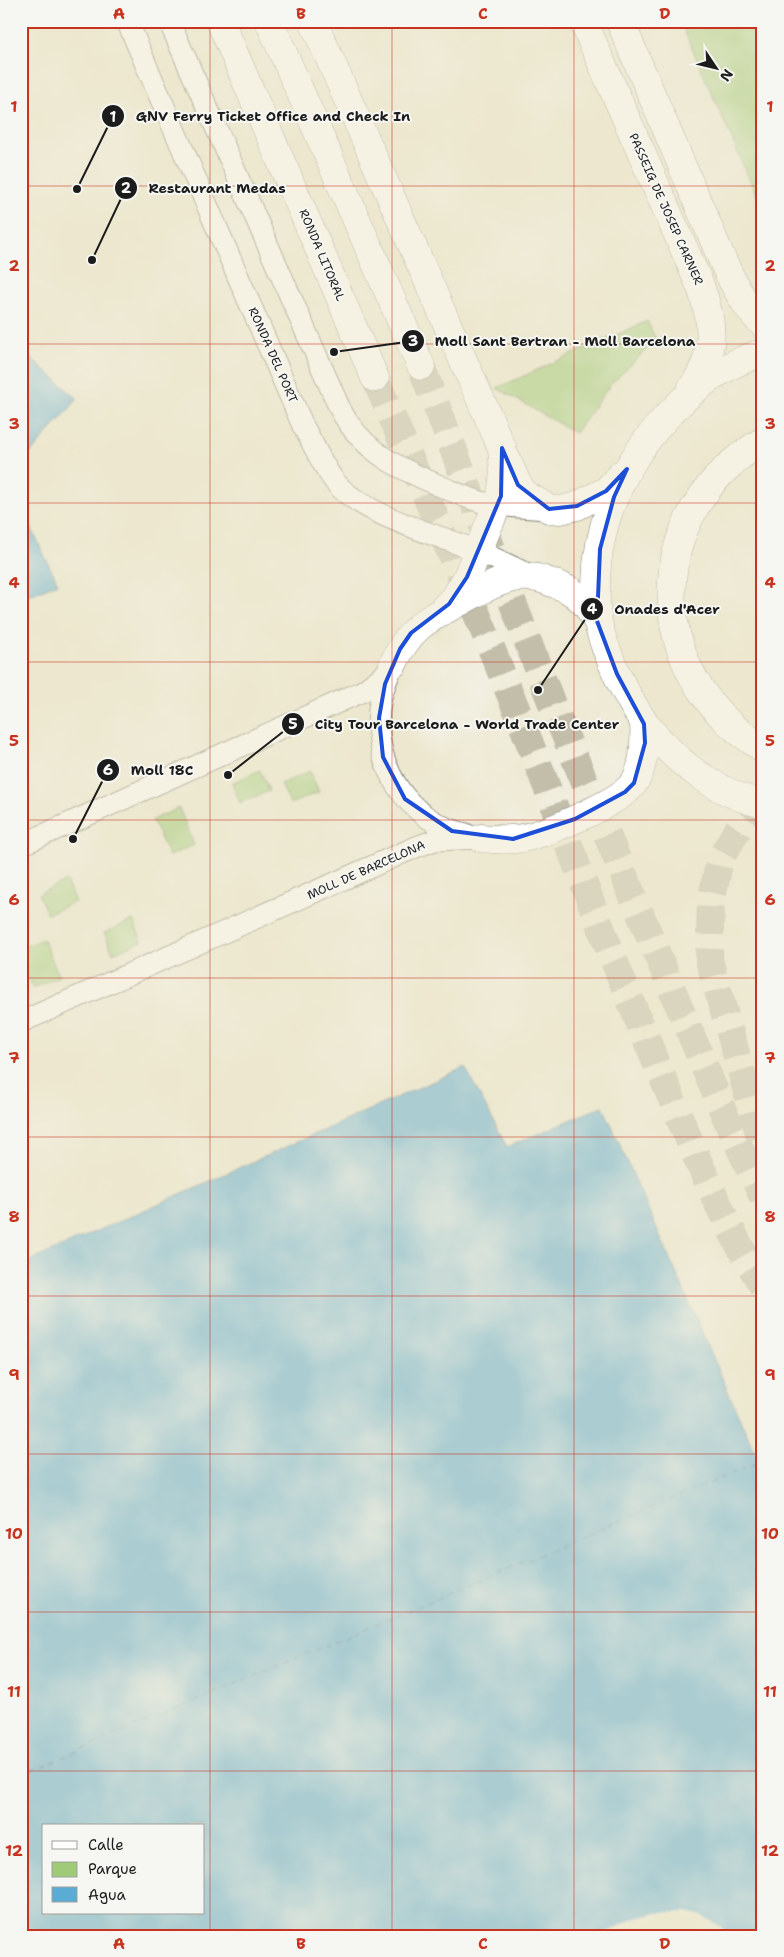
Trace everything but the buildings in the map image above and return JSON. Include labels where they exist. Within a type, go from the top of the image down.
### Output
[{"type":"main road","name":"RONDA LITORAL","points":[[220,21],[375,378]]},
{"type":"main road","points":[[269,21],[421,366]]},
{"type":"main road","points":[[313,21],[518,485],[535,502],[549,509],[561,510],[577,506],[606,491],[627,469]]},
{"type":"main road","name":"PASSEIG DE JOSEP CARNER","points":[[583,21],[708,306],[711,341],[708,358],[696,382],[684,399]]},
{"type":"main road","points":[[620,21],[733,283],[754,315],[763,324]]},
{"type":"main road","points":[[597,621],[596,573],[600,549],[614,497],[627,469],[644,441],[684,399],[711,376],[733,364],[763,353]]},
{"type":"main road","points":[[763,441],[728,465],[711,482],[698,501],[679,542],[672,571],[670,598],[673,625],[694,681],[712,707],[732,726],[763,748]]},
{"type":"main road","points":[[393,664],[411,633],[437,614],[456,596],[466,577],[504,484],[502,448]]},
{"type":"main road","points":[[437,614],[494,584],[519,578],[535,577],[570,589],[591,609],[617,674],[644,724],[675,757],[694,771],[736,796],[763,804]]},
{"type":"main road","points":[[481,838],[513,839],[533,835],[575,819],[624,792],[634,784],[643,759],[645,743],[644,724]]},
{"type":"street","name":"RONDA DEL PORT","points":[[127,21],[300,417],[323,464],[336,484],[356,500],[377,512],[477,551],[535,577]]},
{"type":"street","points":[[169,21],[340,409],[356,435],[370,448],[415,476],[474,500],[549,509]]},
{"type":"street","points":[[393,664],[380,701],[379,718],[383,757],[389,772],[406,799],[434,822],[452,831],[481,838]]},
{"type":"street","points":[[21,845],[363,691],[379,679],[393,664]]},
{"type":"street","name":"MOLL DE BARCELONA","points":[[21,1022],[416,847],[435,840],[481,838]]},
{"type":"highlighted area","points":[[502,448],[518,485],[549,509],[577,506],[606,491],[627,469],[614,497],[600,549],[597,621],[617,674],[644,724],[645,743],[634,783],[625,792],[575,819],[513,839],[452,831],[405,799],[383,757],[379,718],[385,684],[400,649],[411,633],[449,604],[467,577],[501,496]]},
{"type":"green space","points":[[680,21],[763,21],[763,210]]},
{"type":"green space","points":[[647,321],[656,340],[610,385],[575,433],[497,388]]},
{"type":"green space","points":[[260,770],[269,791],[240,803],[232,783]]},
{"type":"green space","points":[[310,771],[319,792],[290,804],[281,784]]},
{"type":"green space","points":[[179,808],[194,845],[169,856],[152,820]]},
{"type":"green space","points":[[66,881],[75,902],[47,914],[38,894]]},
{"type":"green space","points":[[133,920],[142,941],[113,953],[104,933]]},
{"type":"green space","points":[[43,939],[59,976],[33,988],[21,962],[21,948]]},
{"type":"water","points":[[21,349],[78,399],[21,464]]},
{"type":"water","points":[[21,507],[58,583],[21,599]]},
{"type":"water","points":[[465,1067],[507,1147],[603,1106],[763,1471],[763,1936],[21,1936],[21,1265]]},
{"type":"pier","points":[[686,1912],[702,1916],[721,1927],[728,1936],[600,1936],[633,1919],[657,1913]]},
{"type":"ferry route","points":[[21,1775],[759,1462]]},
{"type":"tunnel","points":[[421,366],[552,704],[726,1118],[763,1197]]},
{"type":"tunnel","points":[[375,378],[507,686],[621,978],[689,1140],[723,1214],[763,1286]]},
{"type":"tunnel","points":[[763,795],[738,829],[720,859],[711,902],[709,960],[763,1147]]},
{"type":"place","name":"GNV Ferry Ticket Office and Check In","points":[[77,189]]},
{"type":"place","name":"Restaurant Medas","points":[[92,260]]},
{"type":"place","name":"Moll Sant Bertran - Moll Barcelona","points":[[334,352]]},
{"type":"place","name":"Onades d'Acer","points":[[538,690]]},
{"type":"place","name":"City Tour Barcelona - World Trade Center","points":[[228,775]]},
{"type":"place","name":"Moll 18C","points":[[73,839]]}]
